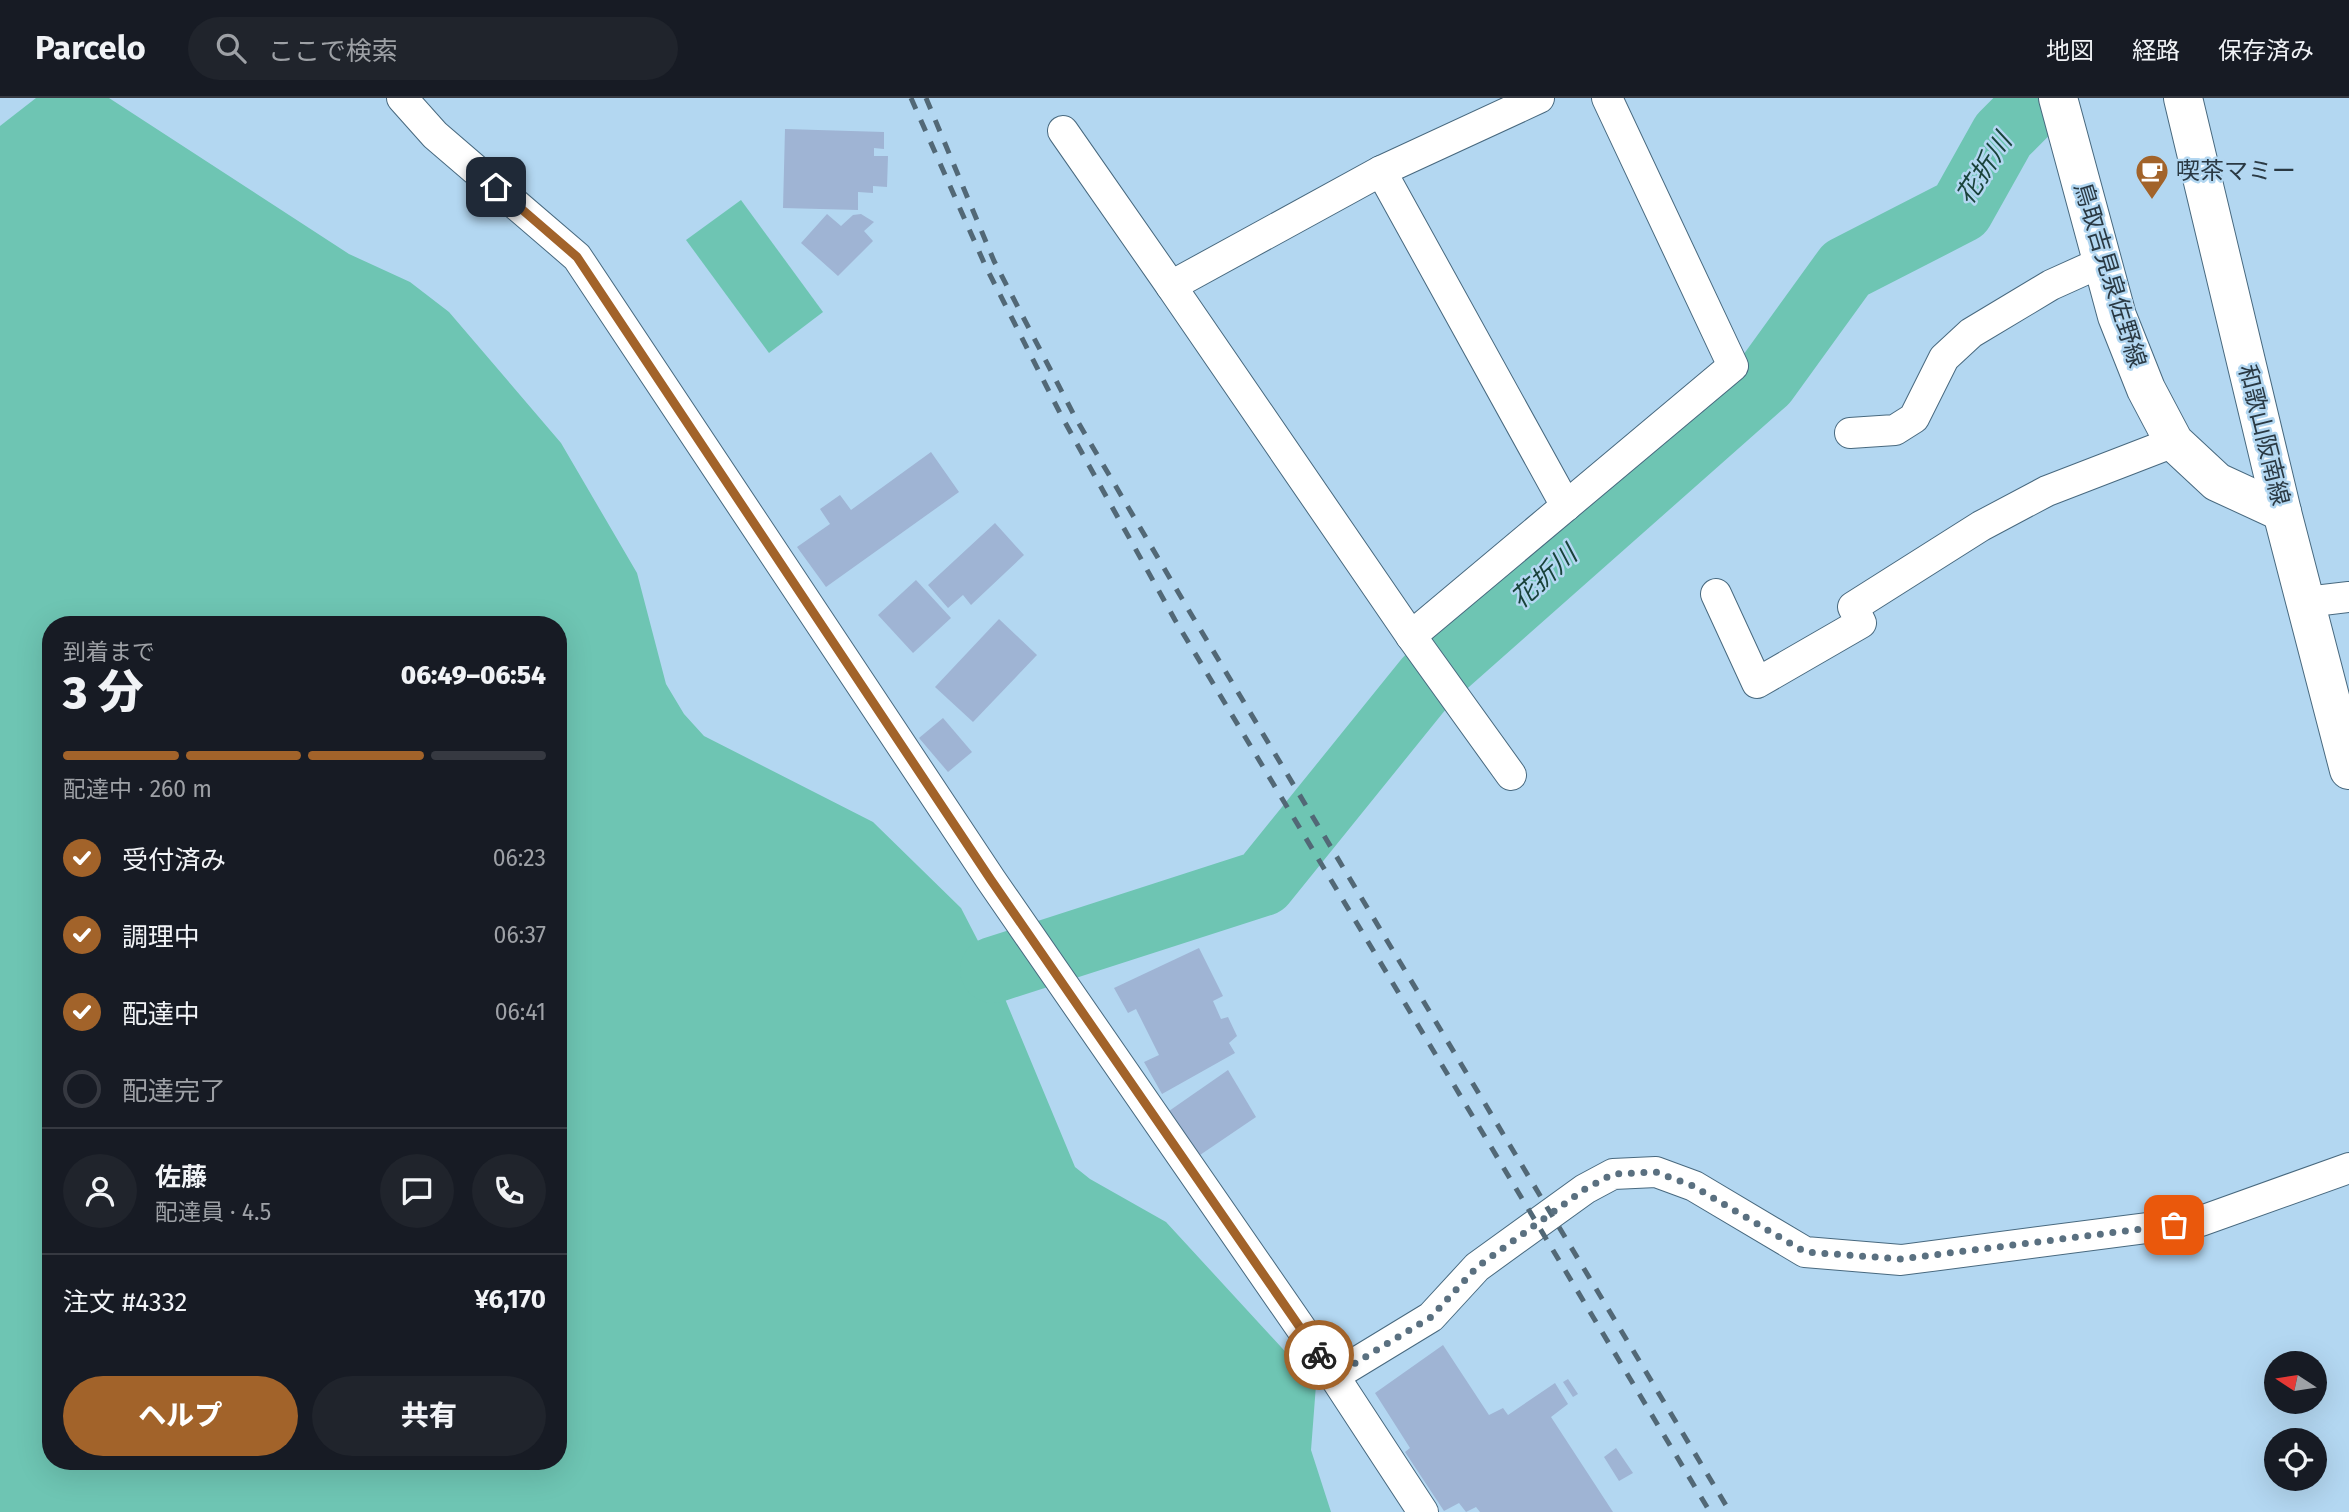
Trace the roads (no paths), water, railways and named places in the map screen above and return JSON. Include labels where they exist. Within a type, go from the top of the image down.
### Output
[{"type":"main road","name":"鳥取吉見泉佐野線","points":[[2058,98],[2117,316],[2146,389],[2174,442],[2217,482],[2282,512]]},
{"type":"main road","name":"和歌山阪南線","points":[[2183,98],[2282,512],[2349,771]]},
{"type":"street","points":[[402,98],[435,135],[577,257],[991,880],[1334,1376],[1423,1512]]},
{"type":"street","points":[[1171,286],[1381,171],[1539,98]]},
{"type":"street","points":[[1411,636],[1733,366],[1607,98]]},
{"type":"street","points":[[1063,131],[1411,636],[1511,775]]},
{"type":"street","points":[[1381,171],[1566,506]]},
{"type":"street","points":[[1850,433],[1895,430],[1914,418],[1944,358],[1971,332],[2051,285],[2102,262]]},
{"type":"street","points":[[1716,594],[1757,683],[1861,623],[1853,607],[1981,526],[2048,491],[2174,442]]},
{"type":"street","points":[[2306,602],[2349,597]]},
{"type":"street","points":[[1334,1376],[1431,1317],[1477,1267],[1585,1189],[1613,1174],[1656,1172],[1693,1186],[1805,1252],[1901,1259],[2201,1221],[2349,1168]]},
{"type":"waterway","name":"花折川","points":[[993,970],[1263,883],[1427,680],[1765,381],[1846,269],[1961,210],[2003,135],[2040,98]]},
{"type":"railway","points":[[911,98],[985,265],[1062,417],[1175,620],[1710,1512]]},
{"type":"railway","points":[[926,98],[994,261],[1075,417],[1730,1512]]},
{"type":"place","name":"喫茶マミー","points":[[2152,201]]}]
